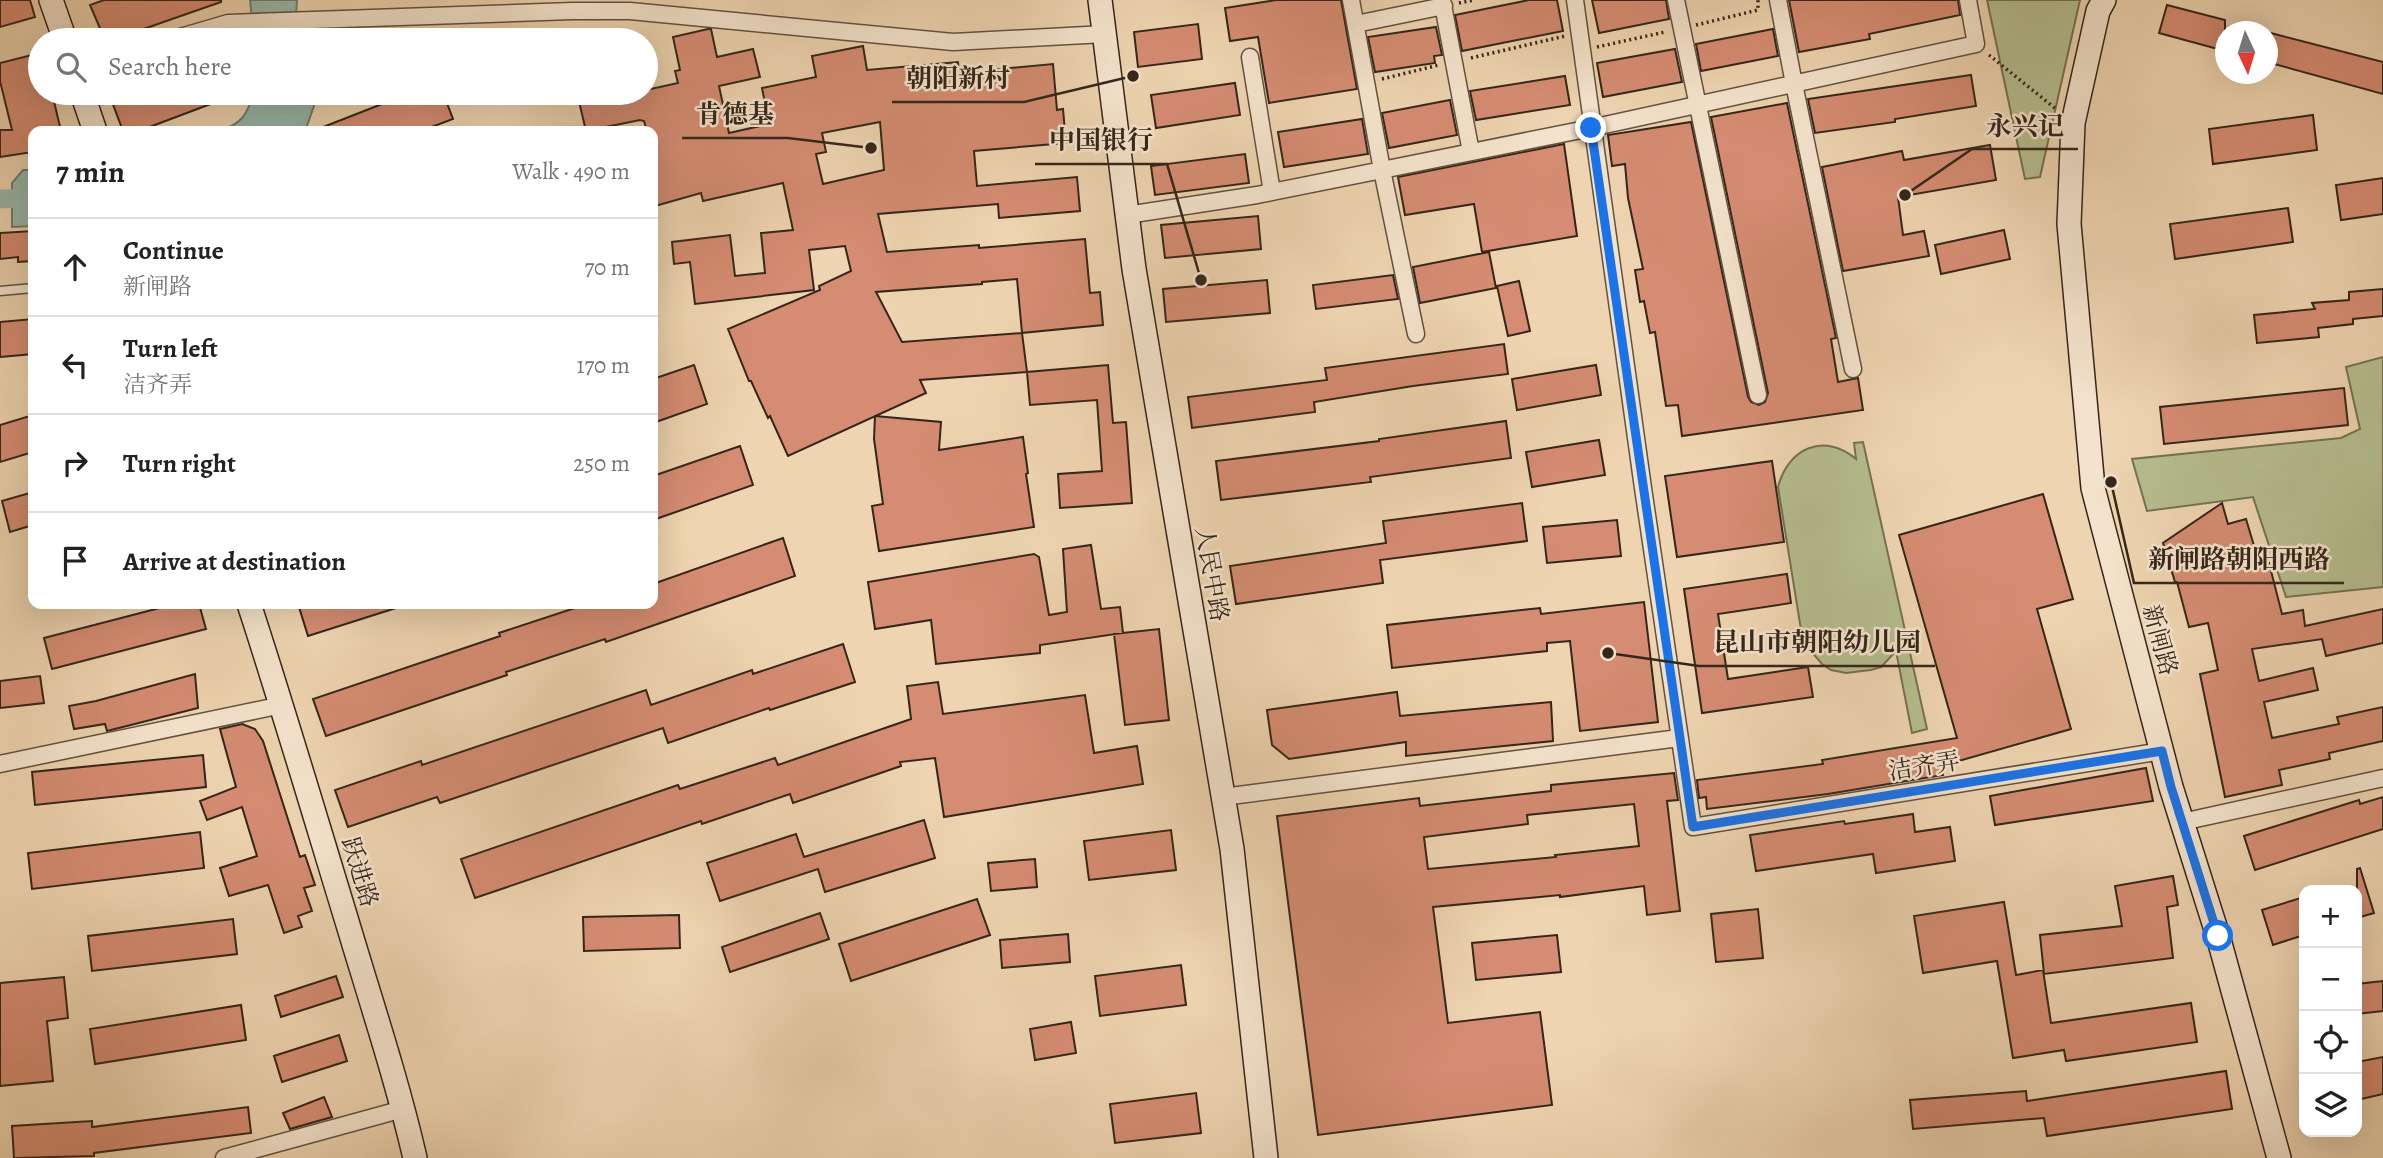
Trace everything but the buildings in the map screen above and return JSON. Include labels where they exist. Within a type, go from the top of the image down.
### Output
[{"type":"street","points":[[51,0],[61,28]]},
{"type":"street","name":"人民中路","points":[[1100,0],[1134,269],[1232,849],[1266,1158]]},
{"type":"street","points":[[1351,0],[1416,334]]},
{"type":"street","points":[[1223,797],[1679,738],[1575,0]]},
{"type":"street","points":[[1676,0],[1758,395]]},
{"type":"street","points":[[1778,0],[1853,369]]},
{"type":"street","points":[[1127,215],[1272,192],[1591,128],[1976,44],[1968,0]]},
{"type":"street","name":"新闸路","points":[[2104,0],[2098,11],[2073,123],[2070,224],[2093,488],[2162,751],[2218,936],[2279,1158]]},
{"type":"street","points":[[1356,23],[1443,3],[1471,152]]},
{"type":"street","points":[[211,28],[228,23],[572,10],[630,11],[953,42],[1105,34]]},
{"type":"street","points":[[1250,57],[1272,192]]},
{"type":"street","points":[[86,105],[93,126]]},
{"type":"street","name":"跃进路","points":[[251,609],[403,1109],[415,1158]]},
{"type":"street","points":[[0,764],[282,705]]},
{"type":"street","name":"洁齐弄","points":[[1679,738],[1693,827],[2162,751]]},
{"type":"street","points":[[2182,822],[2383,778]]},
{"type":"street","points":[[224,1158],[403,1109]]},
{"type":"lane","points":[[0,291],[28,288]]},
{"type":"path","points":[[1366,83],[1579,33]]},
{"type":"path","points":[[1976,44],[2073,123]]},
{"type":"green space","points":[[1987,0],[2080,0],[2040,177],[2025,179]]},
{"type":"green space","points":[[2383,357],[2383,587],[2286,597],[2253,497],[2147,511],[2132,459],[2341,438],[2360,429],[2346,367]]},
{"type":"green space","points":[[1863,442],[1927,729],[1912,733],[1896,651],[1881,667],[1846,673],[1831,670],[1822,664],[1803,642],[1778,487],[1790,462],[1809,448],[1832,446],[1856,459],[1854,443]]},
{"type":"shaded area","points":[[250,0],[297,0],[296,16],[300,28],[253,28]]},
{"type":"shaded area","points":[[314,106],[307,126],[230,126],[243,117],[249,107]]},
{"type":"shaded area","points":[[23,170],[28,170],[28,226],[12,227],[12,183]]},
{"type":"waterway","points":[[0,199],[28,198]]},
{"type":"place","name":"朝阳新村","points":[[1133,76]]},
{"type":"place","name":"肯德基","points":[[871,148]]},
{"type":"place","name":"永兴记","points":[[1905,195]]},
{"type":"place","name":"中国银行","points":[[1201,280]]},
{"type":"place","name":"新闸路朝阳西路","points":[[2111,482]]},
{"type":"place","name":"昆山市朝阳幼儿园","points":[[1608,653]]},
{"type":"route","points":[[1591,128],[1693,827],[2162,751],[2218,936]]}]
